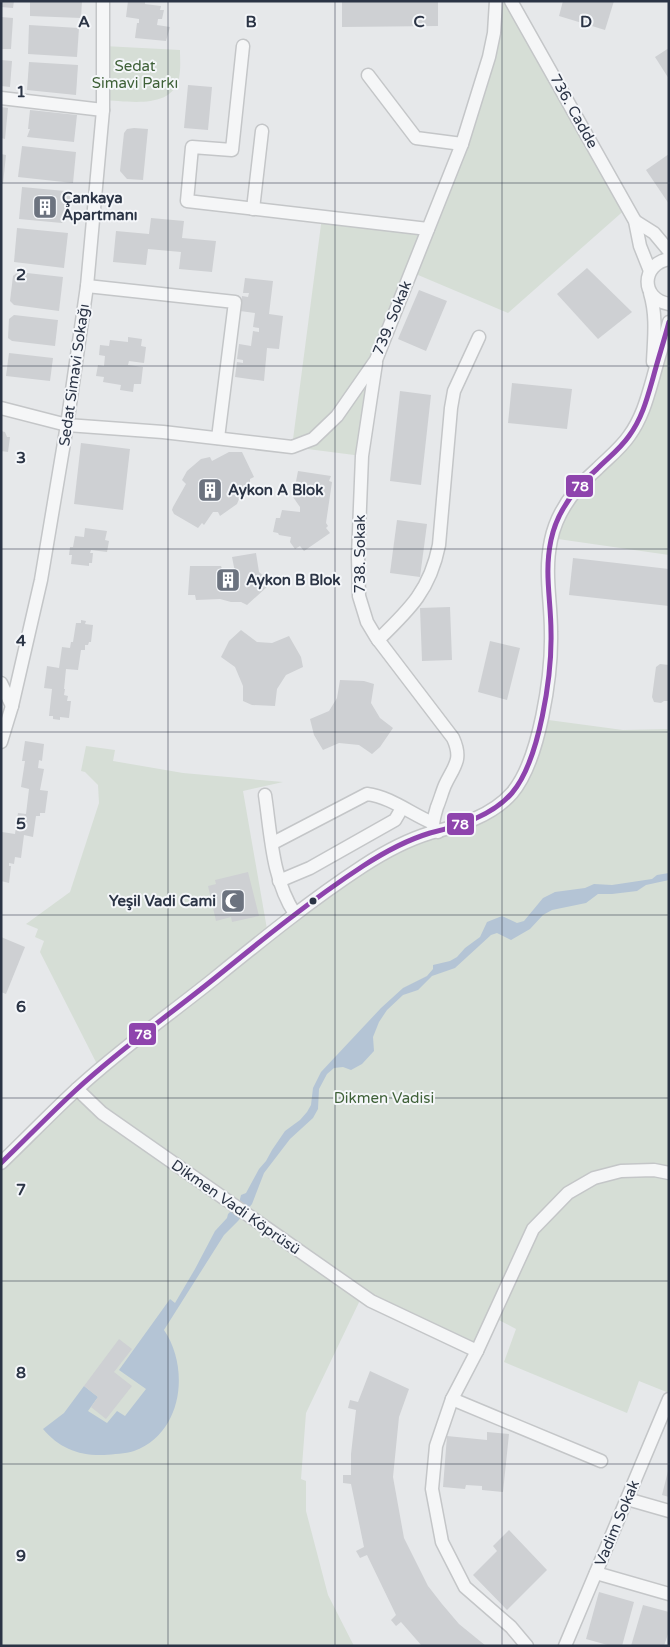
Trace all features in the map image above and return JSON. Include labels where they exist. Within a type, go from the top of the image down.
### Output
[{"type":"street","name":"Sedat Simavi Sokağı","points":[[1,742],[12,706],[41,580],[67,425],[87,286],[103,110],[103,1]]},
{"type":"street","name":"739. Sokak","points":[[1,408],[67,425],[163,432],[292,447],[303,444],[319,434],[337,416],[376,360],[462,144],[489,57],[494,34],[496,1]]},
{"type":"street","name":"736. Cadde","points":[[511,1],[635,221],[640,246],[650,271]]},
{"type":"street","points":[[243,46],[232,150],[192,147],[187,201],[428,229]]},
{"type":"street","points":[[368,75],[416,138],[462,144]]},
{"type":"street","points":[[1,98],[103,110]]},
{"type":"street","points":[[253,208],[262,131]]},
{"type":"street","name":"736. Cadde","points":[[635,221],[654,233],[669,251]]},
{"type":"street","points":[[654,375],[655,317],[648,278],[650,271],[661,260],[669,259]]},
{"type":"street","points":[[87,286],[235,302],[218,438]]},
{"type":"street","points":[[650,293],[656,299],[669,304]]},
{"type":"street","points":[[1,1163],[77,1089],[309,903],[365,865],[410,841],[430,833],[435,827],[472,819],[493,809],[512,792],[528,767],[541,720],[547,689],[551,657],[551,628],[546,566],[555,523],[580,485],[614,454],[629,437],[639,420],[648,400],[669,322]]},
{"type":"street","points":[[378,640],[407,612],[427,584],[435,564],[439,545],[454,391],[479,337]]},
{"type":"street","name":"738. Sokak","points":[[376,360],[362,456],[359,596],[367,622],[378,640],[456,744],[458,759],[445,785],[435,827]]},
{"type":"street","points":[[1,683],[12,706]]},
{"type":"street","points":[[273,843],[367,794],[380,796],[435,827]]},
{"type":"street","points":[[265,795],[279,881],[295,914]]},
{"type":"street","points":[[279,881],[310,868],[395,820],[402,808]]},
{"type":"street","name":"Dikmen Vadi Köprüsü","points":[[77,1089],[102,1113],[371,1302],[477,1351]]},
{"type":"street","points":[[527,1646],[511,1627],[465,1587],[442,1542],[432,1489],[436,1446],[452,1399],[477,1351],[533,1229],[568,1192],[594,1178],[621,1171],[654,1170],[669,1173]]},
{"type":"street","points":[[452,1399],[601,1461]]},
{"type":"street","name":"Vadim Sokak","points":[[565,1646],[627,1499],[664,1425],[669,1399]]},
{"type":"street","points":[[627,1499],[669,1511]]},
{"type":"street","points":[[596,1573],[669,1594]]},
{"type":"green space","points":[[496,1],[511,1],[628,207],[508,313],[411,272],[376,360],[362,456],[292,447],[322,217],[428,229],[462,144]]},
{"type":"green space","name":"Sedat Simavi Parkı","points":[[104,46],[180,50],[180,75],[175,88],[168,95],[147,101],[103,100]]},
{"type":"green space","points":[[669,322],[669,555],[551,538],[555,523],[629,437]]},
{"type":"green space","name":"Dikmen Vadisi","points":[[541,719],[623,730],[669,729],[669,1393],[639,1381],[627,1413],[504,1362],[516,1329],[493,1317],[477,1351],[362,1296],[306,1413],[301,1479],[306,1481],[306,1511],[328,1595],[354,1646],[1,1646],[1,1163],[100,1070],[40,952],[44,941],[35,937],[38,929],[26,924],[70,892],[99,803],[98,785],[85,772],[81,771],[86,746],[115,750],[113,761],[183,773],[283,782],[243,791],[268,935],[365,865],[438,832],[512,792]]},
{"type":"water","points":[[669,873],[669,880],[646,885],[637,891],[598,894],[586,903],[552,910],[543,915],[530,929],[511,940],[497,933],[491,935],[455,968],[432,976],[418,990],[403,995],[387,1010],[379,1022],[373,1037],[374,1051],[362,1064],[351,1070],[343,1067],[334,1068],[327,1074],[319,1089],[318,1109],[313,1118],[290,1139],[264,1173],[252,1204],[224,1235],[164,1330],[172,1345],[177,1362],[179,1380],[177,1398],[172,1415],[163,1430],[150,1442],[134,1451],[104,1455],[86,1454],[70,1450],[49,1436],[43,1429],[64,1413],[84,1386],[98,1397],[88,1411],[107,1423],[117,1411],[125,1416],[146,1389],[119,1370],[170,1299],[175,1303],[215,1231],[239,1203],[241,1195],[246,1193],[259,1169],[285,1131],[307,1112],[311,1105],[313,1088],[321,1072],[381,1008],[403,988],[427,976],[433,969],[433,965],[450,961],[457,957],[465,948],[480,937],[487,922],[502,916],[517,923],[524,921],[543,898],[555,892],[585,888],[594,884],[612,885],[652,879],[657,875]]},
{"type":"building","points":[[1,1],[14,1],[13,8],[1,7]]},
{"type":"building","points":[[30,1],[82,1],[81,18],[30,16]]},
{"type":"building","points":[[128,1],[145,1],[145,4],[161,6],[160,10],[164,10],[162,19],[158,19],[157,25],[170,27],[166,41],[135,38],[139,19],[126,17]]},
{"type":"building","points":[[342,1],[438,1],[438,26],[342,27]]},
{"type":"building","points":[[563,1],[614,1],[605,30],[559,16]]},
{"type":"building","points":[[1,17],[13,18],[11,49],[1,49]]},
{"type":"building","points":[[29,25],[79,28],[77,57],[28,54]]},
{"type":"building","points":[[669,48],[669,79],[655,57]]},
{"type":"building","points":[[1,60],[12,61],[10,87],[1,86]]},
{"type":"building","points":[[29,62],[78,65],[76,95],[27,90]]},
{"type":"building","points":[[188,85],[212,87],[208,130],[184,128]]},
{"type":"building","points":[[1,107],[8,108],[5,139],[1,138]]},
{"type":"building","points":[[30,110],[77,115],[74,142],[27,137],[30,129],[28,129]]},
{"type":"building","points":[[127,129],[148,129],[143,180],[127,179],[120,171],[124,133]]},
{"type":"building","points":[[22,146],[76,152],[73,183],[18,177]]},
{"type":"building","points":[[1,154],[6,155],[3,184],[1,184]]},
{"type":"building","points":[[669,154],[669,204],[646,170]]},
{"type":"building","name":"Çankaya Apartmanı","points":[[22,187],[65,191],[70,196],[69,218],[62,223],[19,219]]},
{"type":"building","points":[[151,218],[184,221],[182,238],[216,241],[212,272],[179,269],[181,252],[148,249],[146,265],[113,262],[116,231],[149,234]]},
{"type":"building","points":[[17,228],[68,233],[64,268],[14,262]]},
{"type":"building","points":[[587,268],[632,312],[598,339],[557,294]]},
{"type":"building","points":[[18,272],[63,277],[59,311],[14,305],[10,301],[13,276]]},
{"type":"building","points":[[245,278],[273,281],[269,314],[283,316],[279,349],[267,348],[264,381],[235,377],[237,362],[243,363],[243,360],[237,359],[239,344],[251,346],[253,331],[259,332],[259,328],[253,327],[255,313],[240,311],[242,296],[248,297],[249,293],[243,293]]},
{"type":"building","points":[[419,290],[447,301],[426,351],[398,339]]},
{"type":"building","points":[[14,315],[58,320],[55,346],[12,341],[8,338],[9,319]]},
{"type":"building","points":[[128,337],[142,339],[141,346],[146,347],[144,363],[129,361],[128,365],[143,367],[141,384],[134,384],[133,392],[120,390],[121,385],[103,382],[104,377],[96,376],[98,365],[104,366],[105,356],[99,355],[100,345],[109,346],[110,340],[128,342]]},
{"type":"building","points":[[9,353],[53,358],[50,381],[6,376]]},
{"type":"building","points":[[512,383],[572,389],[567,429],[508,423]]},
{"type":"building","points":[[400,391],[431,395],[421,485],[390,481]]},
{"type":"building","points":[[1,431],[5,432],[7,437],[10,437],[8,452],[1,451]]},
{"type":"building","points":[[81,443],[130,449],[123,510],[74,504]]},
{"type":"building","name":"Aykon A Blok","points":[[229,452],[242,452],[254,477],[238,490],[241,494],[237,504],[220,516],[218,512],[213,512],[204,525],[202,523],[198,528],[174,514],[172,510],[186,484],[182,480],[187,471],[201,459],[210,457],[212,461]]},
{"type":"building","points":[[298,471],[331,476],[329,481],[332,482],[326,523],[328,526],[326,528],[330,533],[304,551],[300,546],[295,549],[290,542],[291,537],[273,532],[276,518],[280,518],[282,510],[300,512],[300,507],[293,497]]},
{"type":"building","points":[[397,520],[427,524],[420,577],[390,573]]},
{"type":"building","points":[[85,528],[107,531],[105,540],[109,541],[107,552],[91,550],[90,553],[93,553],[92,563],[89,563],[89,566],[71,564],[72,555],[69,555],[70,547],[73,547],[75,536],[84,537]]},
{"type":"building","name":"Aykon B Blok","points":[[256,553],[259,572],[267,579],[265,582],[268,586],[247,605],[241,602],[220,599],[196,600],[195,595],[188,595],[190,566],[221,566],[225,577],[236,577],[232,557]]},
{"type":"building","points":[[573,558],[669,569],[669,606],[569,595]]},
{"type":"building","points":[[450,607],[452,660],[422,661],[420,608]]},
{"type":"building","points":[[81,620],[86,621],[85,624],[93,625],[91,642],[85,645],[85,650],[81,650],[78,670],[66,669],[64,695],[68,696],[67,701],[71,701],[69,718],[60,717],[60,720],[53,719],[53,716],[49,716],[52,689],[44,688],[47,666],[59,668],[62,647],[70,648],[71,642],[73,642],[76,623],[81,623]]},
{"type":"building","points":[[241,630],[257,642],[272,643],[289,636],[301,657],[303,667],[286,675],[277,689],[275,706],[252,705],[243,701],[243,686],[235,667],[221,657],[229,641]]},
{"type":"building","points":[[490,641],[520,648],[507,700],[478,692]]},
{"type":"building","points":[[660,664],[669,665],[669,701],[661,703],[654,702],[652,697],[656,667]]},
{"type":"building","points":[[340,680],[364,681],[374,684],[371,703],[380,718],[393,728],[380,747],[372,754],[359,745],[339,743],[323,750],[314,735],[310,719],[329,711],[337,698]]},
{"type":"building","points":[[25,741],[44,744],[42,761],[39,760],[38,768],[44,769],[40,790],[48,791],[45,813],[40,813],[40,816],[36,816],[33,837],[24,835],[21,858],[15,857],[14,864],[9,863],[9,866],[11,866],[9,883],[1,881],[1,836],[2,832],[15,834],[18,813],[26,814],[29,789],[21,787],[25,761],[22,761]]},
{"type":"building","name":"Yeşil Vadi Cami","points":[[248,872],[259,916],[232,922],[231,917],[216,921],[208,886],[216,884],[215,880]]},
{"type":"building","points":[[1,937],[25,947],[6,994],[1,992]]},
{"type":"building","points":[[119,1339],[132,1349],[114,1372],[132,1386],[106,1419],[91,1407],[98,1397],[84,1386]]},
{"type":"building","points":[[370,1371],[409,1389],[399,1417],[393,1477],[404,1538],[428,1586],[459,1624],[486,1646],[422,1646],[401,1622],[396,1626],[391,1620],[396,1615],[367,1555],[360,1558],[356,1551],[364,1547],[351,1484],[343,1483],[343,1475],[351,1475],[351,1454],[356,1410],[348,1408],[350,1400],[358,1402]]},
{"type":"building","points":[[487,1432],[509,1434],[503,1492],[482,1490],[482,1486],[466,1485],[465,1489],[443,1487],[447,1436],[487,1440]]},
{"type":"building","points":[[669,1471],[669,1497],[662,1495]]},
{"type":"building","points":[[509,1530],[547,1570],[507,1610],[473,1575],[497,1551],[493,1546]]},
{"type":"building","points":[[599,1592],[634,1602],[622,1646],[611,1646],[586,1639]]},
{"type":"building","points":[[643,1605],[669,1612],[669,1631],[664,1646],[631,1646]]},
{"type":"transit line","name":"78","points":[[1,1163],[92,1075],[269,934],[325,892],[387,852],[421,836],[452,827],[485,814],[512,793],[522,778],[530,760],[537,739],[546,693],[551,650],[548,564],[554,529],[562,510],[574,492],[622,445],[637,422],[649,393],[669,322]]},
{"type":"place","name":"Çankaya Apartmanı","points":[[45,207]]},
{"type":"place","name":"Aykon A Blok","points":[[210,490]]},
{"type":"place","name":"Aykon B Blok","points":[[228,580]]},
{"type":"place","name":"Yeşil Vadi Cami","points":[[233,901]]}]
